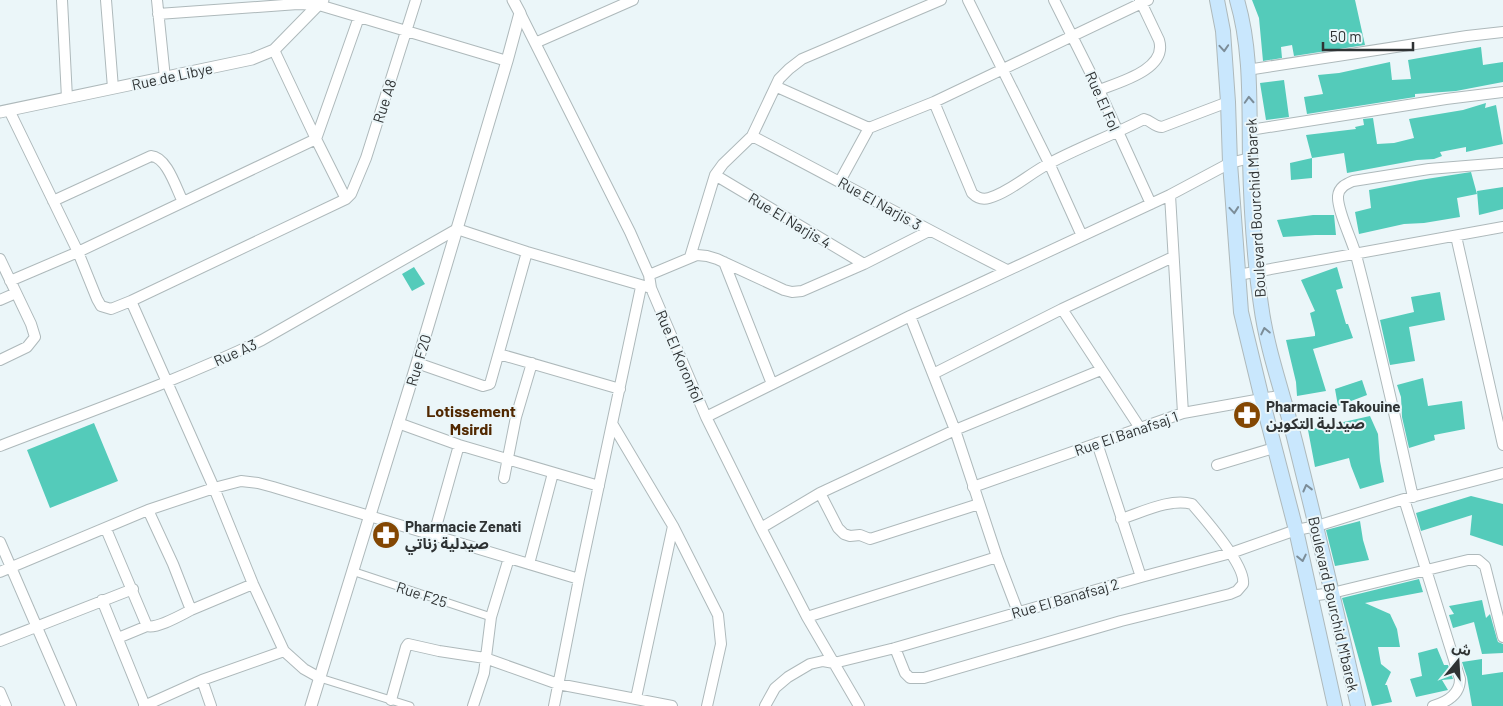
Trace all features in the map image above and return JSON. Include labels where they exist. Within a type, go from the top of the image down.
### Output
[{"type":"main road","name":"Boulevard Bourchid M'barek","points":[[1217,0],[1223,31],[1230,162],[1242,312],[1274,448],[1296,530],[1336,706]]},
{"type":"main road","name":"Boulevard Bourchid M'barek","points":[[1237,0],[1244,28],[1256,272],[1265,333],[1284,395],[1317,526],[1358,706]]},
{"type":"street","points":[[62,0],[67,98]]},
{"type":"street","points":[[106,0],[113,88]]},
{"type":"street","points":[[157,0],[165,78]]},
{"type":"street","name":"Rue A8","points":[[346,199],[354,189],[366,158],[416,0]]},
{"type":"street","name":"Rue El Koronfol","points":[[514,0],[630,232],[649,275],[646,288],[706,417],[807,617],[860,706]]},
{"type":"street","points":[[535,43],[633,0]]},
{"type":"street","points":[[690,257],[715,175],[723,164],[752,136],[780,79],[789,69],[802,59],[941,0]]},
{"type":"street","points":[[968,0],[1049,163],[1082,236]]},
{"type":"street","name":"Rue El Fol","points":[[1054,0],[1099,90],[1151,204]]},
{"type":"street","points":[[840,180],[869,128],[934,102],[1143,1],[1161,46],[1159,55],[1154,63],[1138,75],[1099,90]]},
{"type":"street","points":[[158,14],[321,2],[359,17],[507,62]]},
{"type":"street","name":"Rue de Libye","points":[[4,111],[237,63],[274,50],[321,2]]},
{"type":"street","name":"Rue F20","points":[[311,706],[417,363],[520,13]]},
{"type":"street","points":[[10,281],[78,252],[316,139],[359,17]]},
{"type":"street","points":[[1247,70],[1503,32]]},
{"type":"street","points":[[4,111],[53,201],[78,252],[101,306],[111,308],[132,301],[346,199],[274,50]]},
{"type":"street","points":[[777,87],[869,128]]},
{"type":"street","points":[[1250,130],[1446,99],[1503,92]]},
{"type":"street","points":[[934,102],[969,187],[976,196],[984,199],[996,195],[1049,163],[1118,133],[1144,119],[1150,120],[1157,127],[1167,126],[1228,102]]},
{"type":"street","name":"Rue El Narjis 3","points":[[752,136],[840,180],[930,231],[1007,270]]},
{"type":"street","points":[[53,201],[151,156],[157,156],[163,162],[183,202]]},
{"type":"street","points":[[706,417],[910,316],[1170,195],[1230,162],[1250,158]]},
{"type":"street","points":[[1433,706],[1444,705],[1455,695],[1459,688],[1460,679],[1408,498],[1355,253],[1338,199],[1340,190],[1347,183],[1430,168],[1503,163]]},
{"type":"street","name":"Rue El Narjis 4","points":[[715,175],[864,264]]},
{"type":"street","points":[[1170,195],[1183,413]]},
{"type":"street","points":[[1238,275],[1503,227]]},
{"type":"street","points":[[457,229],[646,288],[620,389],[554,706]]},
{"type":"street","name":"Rue A3","points":[[0,446],[166,382],[262,340],[457,229]]},
{"type":"street","points":[[649,275],[690,257],[707,256],[775,286],[792,292],[802,291],[864,264],[930,231]]},
{"type":"street","points":[[1456,236],[1503,445]]},
{"type":"street","points":[[417,363],[487,386],[490,384],[527,252]]},
{"type":"street","points":[[933,374],[1062,309],[1173,257]]},
{"type":"street","points":[[0,259],[36,337],[31,345],[0,360]]},
{"type":"street","points":[[724,262],[772,384]]},
{"type":"street","points":[[0,300],[16,293]]},
{"type":"street","points":[[132,301],[214,488],[253,584],[284,651],[304,669],[320,678],[410,706]]},
{"type":"street","points":[[1062,309],[1140,428]]},
{"type":"street","points":[[910,316],[955,430],[997,557],[1018,612]]},
{"type":"street","points":[[499,354],[620,389]]},
{"type":"street","points":[[504,478],[506,459],[516,417],[532,363]]},
{"type":"street","points":[[761,528],[820,493],[955,430],[1101,370]]},
{"type":"street","name":"Rue El Banafsaj 1","points":[[973,487],[1183,413],[1284,395]]},
{"type":"street","points":[[398,423],[459,445],[599,486]]},
{"type":"street","points":[[612,426],[673,526],[718,615],[721,629],[721,644],[707,706]]},
{"type":"street","points":[[1097,443],[1141,577]]},
{"type":"street","points":[[434,534],[459,445]]},
{"type":"street","points":[[1217,465],[1274,448]]},
{"type":"street","name":"Rue El Banafsaj 2","points":[[765,706],[775,688],[788,677],[810,664],[823,661],[834,663],[895,648],[1231,553],[1296,530],[1317,526],[1408,498],[1503,473]]},
{"type":"street","points":[[529,564],[553,474]]},
{"type":"street","points":[[0,572],[148,510],[241,481],[258,482],[326,504],[434,534],[579,580]]},
{"type":"street","points":[[820,493],[838,528],[844,534],[850,536],[860,535],[870,539],[979,504]]},
{"type":"street","points":[[895,648],[905,673],[910,678],[924,678],[1121,621],[1230,594],[1241,588],[1244,581],[1231,553],[1192,504],[1184,502],[1172,503],[1121,519]]},
{"type":"street","points":[[148,510],[173,564],[191,610]]},
{"type":"street","points":[[636,698],[673,526]]},
{"type":"street","points":[[106,529],[147,626]]},
{"type":"street","points":[[0,542],[71,706]]},
{"type":"street","points":[[807,617],[997,557]]},
{"type":"street","points":[[473,706],[484,673],[491,617],[509,558]]},
{"type":"street","points":[[1310,596],[1332,593],[1473,559],[1482,562],[1485,566],[1503,637]]},
{"type":"street","name":"Rue F25","points":[[352,571],[491,617]]},
{"type":"street","points":[[118,638],[147,626],[158,625],[253,584]]},
{"type":"street","points":[[0,641],[132,589]]},
{"type":"street","points":[[102,600],[144,706],[202,680],[284,651]]},
{"type":"street","points":[[391,700],[408,644],[485,658],[558,684],[672,706]]},
{"type":"street","points":[[202,680],[212,706]]},
{"type":"street","points":[[0,692],[6,706]]},
{"type":"building","points":[[1252,0],[1355,0],[1365,45],[1294,56],[1292,45],[1281,47],[1282,58],[1263,61],[1259,18]]},
{"type":"building","points":[[1481,47],[1483,65],[1503,62],[1503,82],[1456,91],[1415,94],[1415,97],[1307,114],[1304,97],[1323,94],[1318,75],[1339,73],[1390,62],[1392,80],[1411,79],[1408,60]]},
{"type":"building","points":[[1284,80],[1289,117],[1266,120],[1260,83]]},
{"type":"building","points":[[1486,103],[1485,108],[1496,105],[1503,144],[1466,152],[1466,147],[1440,152],[1442,156],[1434,159],[1417,160],[1347,173],[1344,153],[1312,158],[1306,135],[1356,129],[1355,127],[1364,125],[1363,119],[1373,118],[1377,144],[1394,143],[1414,138],[1409,119],[1463,110]]},
{"type":"building","points":[[1312,158],[1312,178],[1291,180],[1290,163]]},
{"type":"building","points":[[1471,172],[1477,194],[1457,198],[1460,217],[1404,224],[1359,234],[1355,212],[1371,208],[1369,190]]},
{"type":"building","points":[[1503,187],[1503,209],[1479,215],[1477,191]]},
{"type":"building","points":[[1313,215],[1334,215],[1336,235],[1283,237],[1277,220]]},
{"type":"building","points":[[414,267],[425,284],[412,291],[402,274]]},
{"type":"building","points":[[1337,267],[1343,288],[1336,290],[1346,324],[1348,324],[1353,338],[1313,349],[1326,391],[1297,396],[1296,382],[1286,340],[1315,336],[1310,313],[1315,311],[1301,280]]},
{"type":"building","points":[[1440,292],[1445,320],[1409,327],[1415,361],[1390,365],[1380,320],[1414,312],[1411,297]]},
{"type":"building","points":[[1423,378],[1428,406],[1462,401],[1465,429],[1434,435],[1435,440],[1409,448],[1402,417],[1401,397],[1397,385]]},
{"type":"building","points":[[1362,380],[1367,395],[1338,406],[1335,389]]},
{"type":"building","points":[[1250,408],[1255,424],[1242,427],[1237,410]]},
{"type":"building","points":[[1370,416],[1378,434],[1384,482],[1360,489],[1349,458],[1315,467],[1308,430]]},
{"type":"building","points":[[94,423],[118,481],[50,508],[27,450]]},
{"type":"building","points":[[1471,496],[1503,504],[1503,546],[1470,535],[1472,515],[1421,531],[1416,513]]},
{"type":"building","points":[[1360,521],[1369,560],[1335,566],[1326,530]]},
{"type":"building","points":[[1419,579],[1423,592],[1365,603],[1390,614],[1397,629],[1400,647],[1378,647],[1381,664],[1391,672],[1385,685],[1387,685],[1392,702],[1372,706],[1342,598]]},
{"type":"building","points":[[1482,600],[1486,618],[1490,614],[1498,642],[1503,644],[1503,653],[1482,654],[1474,622],[1453,628],[1449,615],[1454,614],[1449,606]]},
{"type":"building","points":[[1437,648],[1444,665],[1448,665],[1453,679],[1442,680],[1448,690],[1416,697],[1410,679],[1422,676],[1418,653]]},
{"type":"building","points":[[1482,659],[1482,675],[1503,672],[1503,706],[1472,706],[1467,677],[1462,662]]},
{"type":"place","name":"Pharmacie Takouine صيدلية التكوين","points":[[1247,415]]},
{"type":"place","name":"Pharmacie Zenati صيدلية زناتي","points":[[386,535]]},
{"type":"district","name":"Lotissement Msirdi","points":[[471,419]]}]
